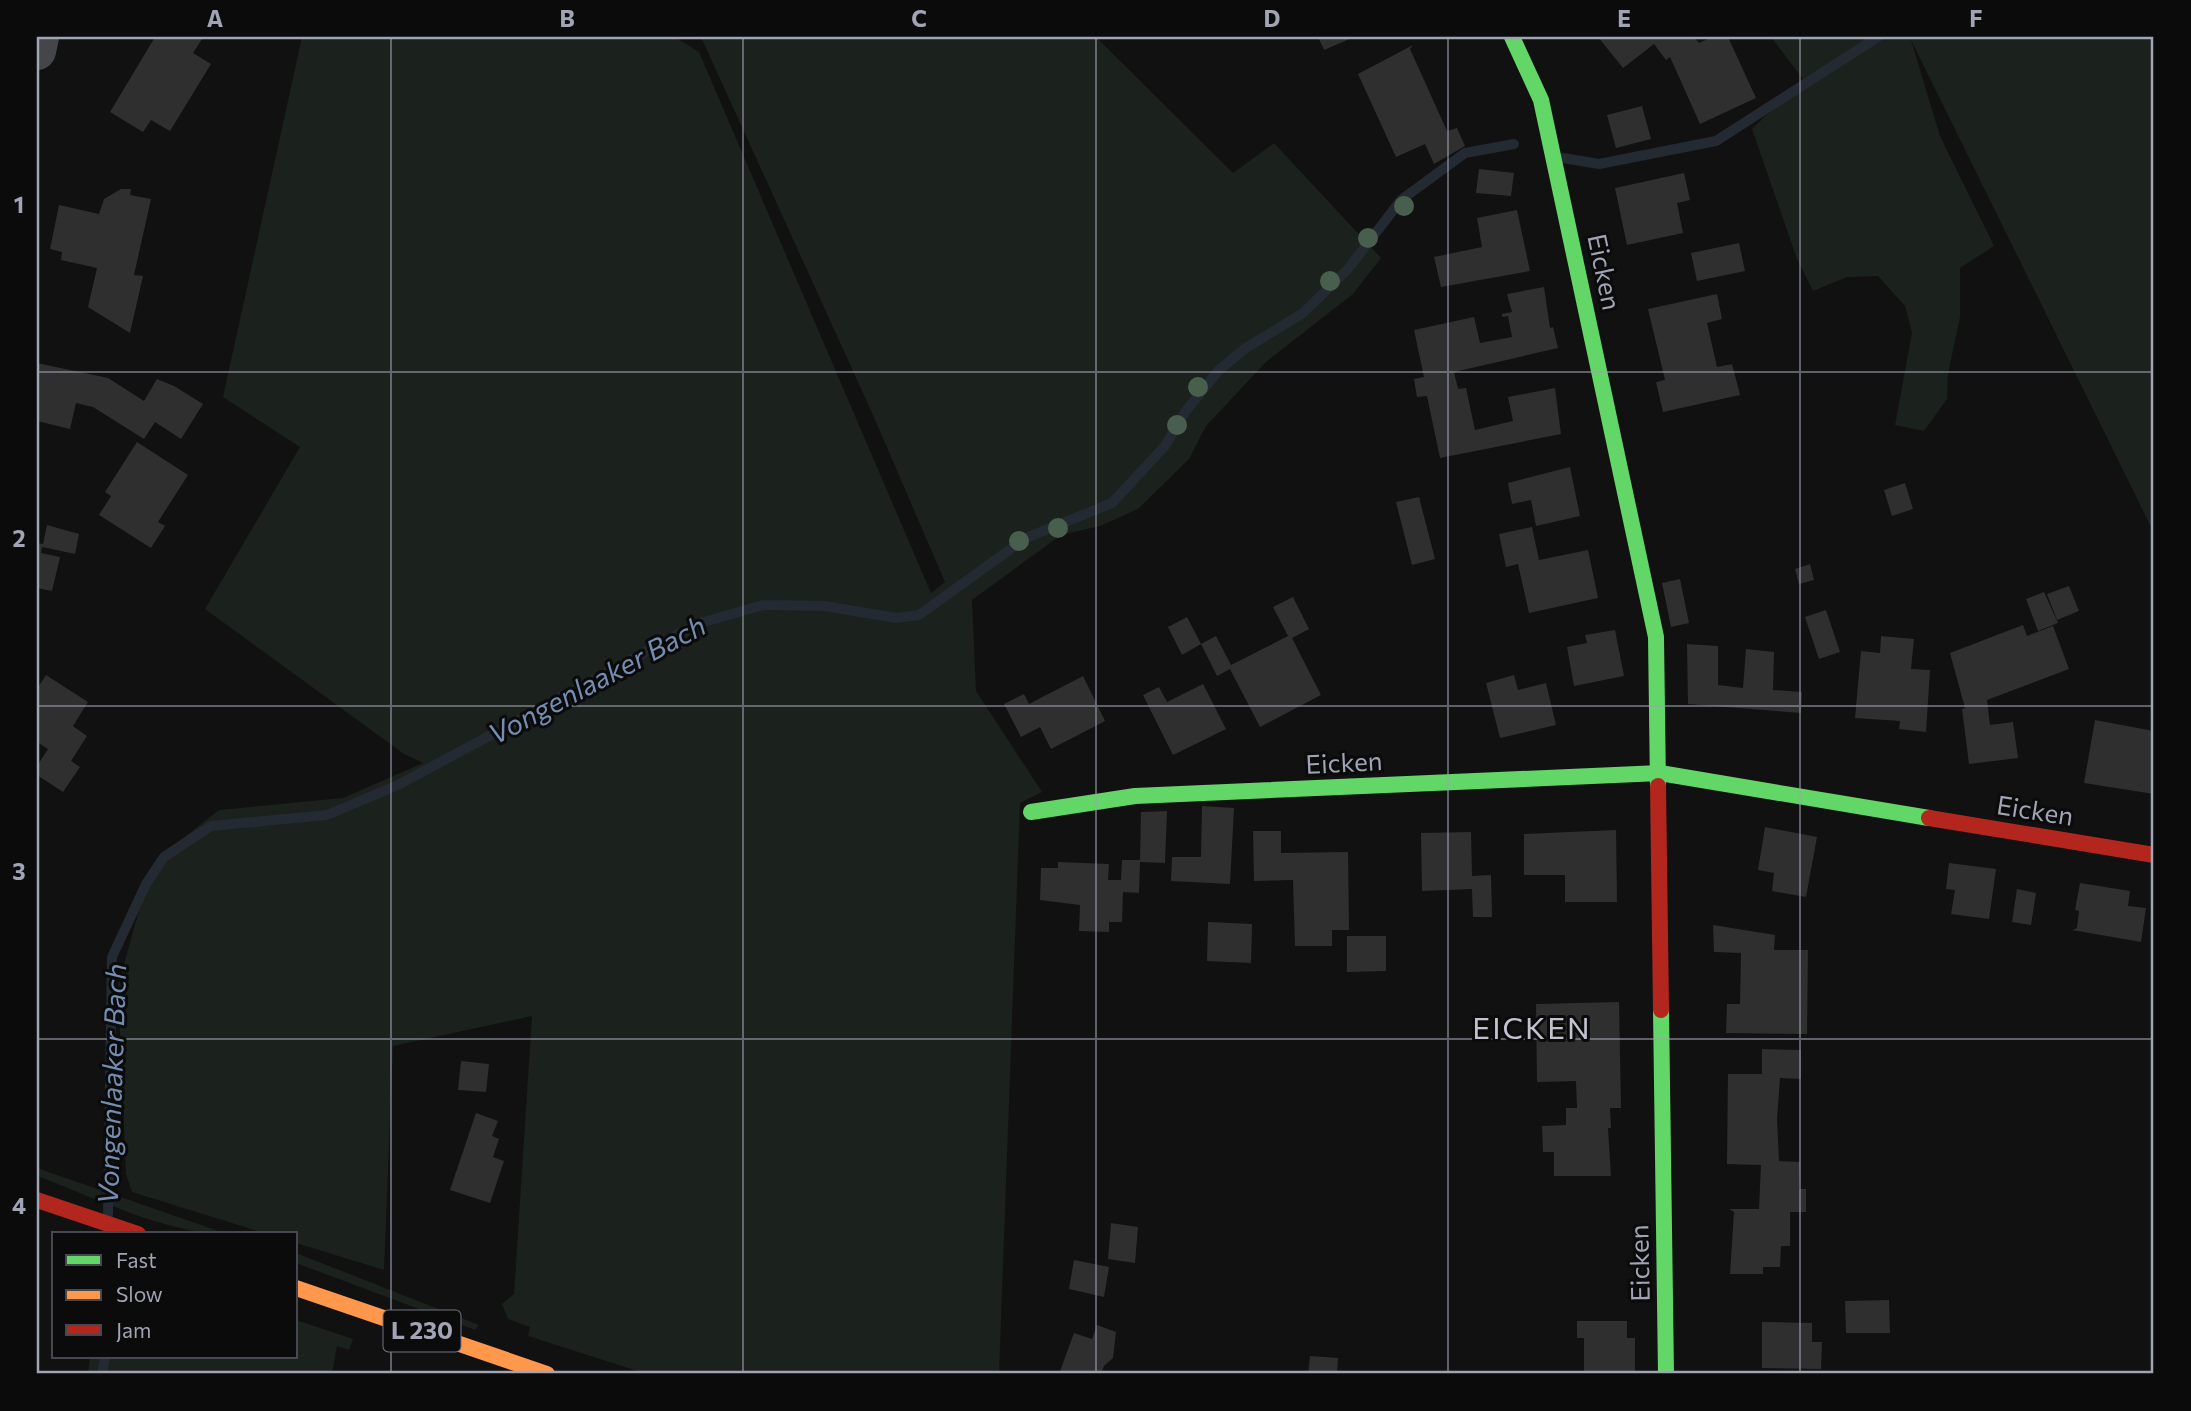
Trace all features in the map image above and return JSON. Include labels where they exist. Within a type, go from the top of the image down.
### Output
[{"type":"street","points":[[37,51],[40,37]]},
{"type":"street","name":"Eicken","points":[[1512,37],[1541,100],[1656,637],[1660,773],[1666,1374]]},
{"type":"street","name":"Eicken","points":[[1031,812],[1135,796],[1660,773],[2154,855]]},
{"type":"street","points":[[37,1200],[132,1232]]},
{"type":"street","name":"L 230","points":[[298,1289],[547,1374]]},
{"type":"shaded area","points":[[302,37],[675,37],[699,52],[931,593],[945,582],[873,415],[701,37],[1096,37],[1233,173],[1274,143],[1381,258],[1353,294],[1266,362],[1206,426],[1189,459],[1138,509],[1100,526],[1061,535],[972,600],[976,691],[1042,792],[1020,803],[999,1374],[647,1374],[528,1336],[530,1327],[508,1319],[502,1304],[514,1294],[532,1016],[393,1046],[384,1270],[298,1244],[298,1232],[261,1232],[132,1192],[126,1174],[118,986],[144,892],[168,850],[219,810],[343,798],[423,763],[404,754],[205,609],[300,447],[223,397]]},
{"type":"shaded area","points":[[1771,37],[2154,37],[2154,533],[1911,40],[1940,136],[1994,246],[1960,268],[1960,317],[1948,374],[1947,399],[1924,431],[1895,425],[1912,333],[1905,306],[1878,276],[1847,277],[1813,291],[1797,259],[1752,129],[1803,79]]},
{"type":"shaded area","points":[[37,1168],[221,1232],[204,1232],[155,1221],[37,1176]]},
{"type":"shaded area","points":[[298,1254],[479,1325],[475,1330],[298,1264]]},
{"type":"shaded area","points":[[298,1321],[353,1339],[349,1350],[337,1346],[332,1374],[88,1374],[90,1358],[298,1358]]},
{"type":"building","points":[[155,37],[199,37],[202,39],[193,53],[211,64],[170,131],[151,120],[143,132],[110,112]]},
{"type":"building","points":[[1318,37],[1354,37],[1324,50]]},
{"type":"building","points":[[1598,37],[1694,37],[1699,43],[1712,37],[1728,37],[1756,98],[1700,124],[1670,57],[1666,60],[1654,44],[1623,68]]},
{"type":"building","points":[[1413,45],[1410,49],[1447,131],[1457,128],[1465,146],[1434,164],[1425,144],[1396,157],[1358,74]]},
{"type":"building","points":[[1642,106],[1651,139],[1616,148],[1607,115]]},
{"type":"building","points":[[1479,169],[1514,173],[1511,196],[1476,193]]},
{"type":"building","points":[[1684,173],[1690,200],[1677,203],[1683,233],[1627,245],[1615,188]]},
{"type":"building","points":[[121,189],[131,189],[130,195],[151,199],[134,275],[143,276],[130,333],[88,307],[97,268],[61,260],[62,252],[50,249],[59,205],[99,214],[104,199]]},
{"type":"building","points":[[1517,210],[1530,271],[1441,287],[1434,257],[1482,247],[1477,218]]},
{"type":"building","points":[[1739,243],[1745,271],[1697,281],[1691,253]]},
{"type":"building","points":[[1544,287],[1550,328],[1553,327],[1558,348],[1454,372],[1458,389],[1466,388],[1475,430],[1513,421],[1508,397],[1555,388],[1561,434],[1440,458],[1427,396],[1417,397],[1414,379],[1424,377],[1414,330],[1474,317],[1480,343],[1512,337],[1508,316],[1502,317],[1502,314],[1512,312],[1507,294]]},
{"type":"building","points":[[1717,294],[1722,319],[1707,323],[1717,367],[1732,364],[1740,395],[1663,412],[1656,382],[1665,380],[1648,309]]},
{"type":"building","points":[[37,363],[108,378],[144,401],[157,379],[203,404],[181,439],[155,422],[144,439],[93,407],[76,403],[70,429],[37,421]]},
{"type":"building","points":[[137,442],[188,475],[158,522],[165,526],[151,548],[99,515],[111,496],[105,492]]},
{"type":"building","points":[[1570,467],[1580,516],[1536,526],[1531,500],[1512,504],[1508,483]]},
{"type":"building","points":[[1905,483],[1913,509],[1892,516],[1884,490]]},
{"type":"building","points":[[1419,497],[1435,559],[1412,565],[1396,502]]},
{"type":"building","points":[[47,525],[79,534],[75,554],[42,547],[41,553],[60,557],[52,591],[37,588],[37,543],[43,544]]},
{"type":"building","points":[[1532,527],[1539,560],[1588,550],[1598,598],[1529,613],[1518,564],[1506,567],[1499,534]]},
{"type":"building","points":[[1810,564],[1814,580],[1799,584],[1795,569]]},
{"type":"building","points":[[1680,579],[1689,623],[1671,627],[1662,583]]},
{"type":"building","points":[[2069,586],[2079,611],[2057,620],[2047,594]]},
{"type":"building","points":[[2044,592],[2058,623],[2038,631],[2026,599]]},
{"type":"building","points":[[1293,597],[1309,629],[1292,638],[1321,695],[1260,727],[1230,669],[1217,676],[1201,644],[1216,636],[1231,665],[1288,636],[1273,607]]},
{"type":"building","points":[[1826,610],[1840,652],[1819,659],[1805,617]]},
{"type":"building","points":[[1187,617],[1201,644],[1182,655],[1168,627]]},
{"type":"building","points":[[2023,625],[2027,636],[2053,626],[2069,669],[1987,700],[1990,725],[2013,722],[2018,758],[1969,764],[1962,709],[1965,708],[1950,653]]},
{"type":"building","points":[[1615,630],[1624,676],[1574,686],[1567,647],[1587,643],[1585,635]]},
{"type":"building","points":[[1881,636],[1914,639],[1911,669],[1930,670],[1926,732],[1899,729],[1900,721],[1855,718],[1861,651],[1880,653]]},
{"type":"building","points":[[1687,644],[1718,646],[1718,685],[1743,688],[1746,649],[1774,652],[1773,690],[1802,692],[1801,713],[1688,704]]},
{"type":"building","points":[[46,675],[88,702],[73,726],[87,736],[71,761],[80,767],[63,792],[37,775],[37,766],[48,749],[37,742],[37,689]]},
{"type":"building","points":[[1514,675],[1518,690],[1546,683],[1556,725],[1500,738],[1486,683]]},
{"type":"building","points":[[1083,676],[1105,721],[1051,749],[1040,727],[1021,737],[1004,704],[1024,694],[1029,704]]},
{"type":"building","points":[[1203,684],[1226,729],[1173,755],[1143,695],[1159,687],[1167,702]]},
{"type":"building","points":[[2095,720],[2154,731],[2154,794],[2084,783]]},
{"type":"building","points":[[1202,806],[1234,808],[1230,884],[1171,881],[1172,857],[1201,857]]},
{"type":"building","points":[[1167,811],[1165,863],[1140,862],[1139,893],[1123,892],[1122,922],[1109,922],[1109,932],[1079,931],[1080,905],[1040,900],[1041,868],[1058,868],[1058,862],[1109,864],[1108,880],[1121,880],[1122,860],[1140,860],[1141,812]]},
{"type":"building","points":[[1765,827],[1817,837],[1806,897],[1772,891],[1774,873],[1758,870]]},
{"type":"building","points":[[1616,830],[1617,902],[1565,902],[1565,875],[1524,875],[1524,834]]},
{"type":"building","points":[[1253,831],[1281,831],[1281,853],[1348,852],[1349,930],[1332,930],[1332,946],[1295,946],[1293,880],[1254,881]]},
{"type":"building","points":[[1471,832],[1472,876],[1491,875],[1492,917],[1473,917],[1472,889],[1422,891],[1421,833]]},
{"type":"building","points":[[1949,863],[1996,869],[1989,919],[1951,914],[1955,890],[1946,889]]},
{"type":"building","points":[[2080,883],[2130,891],[2128,906],[2146,908],[2141,942],[2072,930],[2077,928],[2079,911],[2075,910]]},
{"type":"building","points":[[2017,889],[2036,893],[2031,925],[2012,922]]},
{"type":"building","points":[[1208,922],[1252,924],[1251,963],[1207,961]]},
{"type":"building","points":[[1713,925],[1775,935],[1774,950],[1808,950],[1807,1034],[1726,1033],[1727,1004],[1740,1004],[1741,953],[1714,952]]},
{"type":"building","points":[[1347,936],[1386,936],[1386,971],[1347,972]]},
{"type":"building","points":[[1619,1002],[1621,1108],[1610,1108],[1611,1128],[1608,1128],[1611,1176],[1554,1176],[1554,1152],[1543,1152],[1542,1126],[1566,1125],[1566,1108],[1577,1108],[1576,1081],[1537,1082],[1536,1004]]},
{"type":"building","points":[[1762,1049],[1801,1050],[1801,1079],[1780,1078],[1777,1119],[1779,1161],[1800,1162],[1799,1189],[1806,1189],[1806,1212],[1790,1212],[1790,1246],[1781,1246],[1780,1267],[1763,1267],[1763,1274],[1730,1274],[1734,1212],[1729,1209],[1759,1209],[1761,1165],[1727,1164],[1728,1074],[1762,1074]]},
{"type":"building","points":[[461,1061],[489,1064],[486,1092],[458,1090]]},
{"type":"building","points":[[476,1113],[498,1121],[492,1136],[499,1139],[493,1157],[504,1161],[490,1203],[450,1190]]},
{"type":"building","points":[[1111,1223],[1138,1227],[1135,1263],[1108,1259]]},
{"type":"building","points":[[1074,1260],[1109,1267],[1104,1297],[1069,1289]]},
{"type":"building","points":[[1889,1300],[1890,1333],[1846,1333],[1845,1301]]},
{"type":"building","points":[[1577,1321],[1627,1321],[1627,1338],[1635,1338],[1635,1374],[1584,1374],[1584,1338],[1577,1338]]},
{"type":"building","points":[[1762,1322],[1812,1323],[1812,1342],[1822,1342],[1821,1369],[1762,1368]]},
{"type":"building","points":[[1097,1325],[1116,1332],[1113,1358],[1104,1366],[1101,1374],[1059,1374],[1074,1333],[1092,1339]]},
{"type":"building","points":[[1310,1356],[1338,1358],[1337,1374],[1308,1374]]},
{"type":"waterway","name":"Vongenlaaker Bach","points":[[1563,158],[1599,164],[1716,141],[1878,37]]},
{"type":"waterway","name":"Vongenlaaker Bach","points":[[108,1215],[112,957],[146,884],[164,857],[211,826],[327,815],[398,785],[697,624],[763,605],[825,606],[896,618],[919,615],[1026,538],[1112,503],[1165,446],[1185,412],[1219,370],[1246,348],[1303,313],[1348,269],[1401,200],[1465,153],[1514,144]]},
{"type":"waterway","name":"Vongenlaaker Bach","points":[[102,1374],[105,1358]]},
{"type":"traffic: fast","points":[[1512,37],[1541,100],[1656,637],[1658,786]]},
{"type":"traffic: fast","points":[[1031,812],[1135,796],[1660,773],[1929,818]]},
{"type":"traffic: fast","points":[[1661,1010],[1666,1374]]},
{"type":"traffic: slow","points":[[298,1289],[547,1374]]},
{"type":"traffic: jam","points":[[1658,786],[1661,1010]]},
{"type":"traffic: jam","points":[[1929,818],[2154,855]]},
{"type":"traffic: jam","points":[[37,1200],[132,1232]]},
{"type":"district","name":"EICKEN","points":[[1532,1029]]}]
